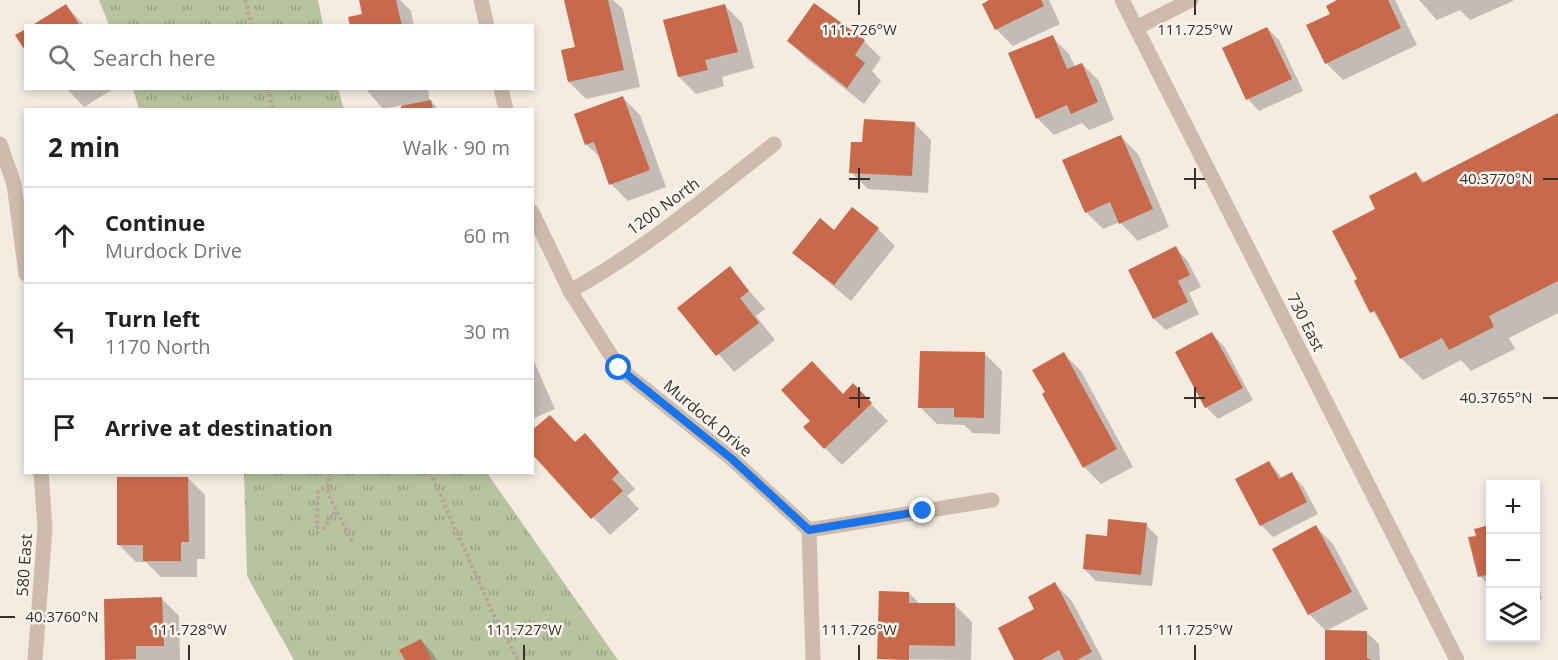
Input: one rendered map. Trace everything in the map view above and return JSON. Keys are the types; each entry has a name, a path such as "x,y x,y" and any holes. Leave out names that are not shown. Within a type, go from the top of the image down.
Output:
{"street":[{"path":"481,0 487,24"},
{"name":"730 East","path":"1122,0 1457,660"},
{"path":"1136,28 1191,0"},
{"path":"501,90 506,108"},
{"path":"0,144 14,184 24,259"},
{"name":"1200 North","path":"570,291 602,273 696,206 774,144"},
{"name":"Murdock Drive","path":"534,216 570,291 619,368 732,459 809,530"},
{"name":"580 East","path":"35,660 45,528 41,474"},
{"path":"813,660 809,530 992,500"}],"path":[{"path":"245,0 251,24"},
{"path":"268,90 273,108"},
{"path":"330,474 328,493 353,544"},
{"path":"431,474 491,609 518,660"},
{"path":"329,484 318,492 317,527 324,528 336,510"}],"green space":[{"path":"99,0 318,0 323,24 109,24"},
{"path":"133,90 338,90 344,108 139,108"},
{"path":"244,474 488,474 618,660 294,660 247,576"}],"building":[{"path":"359,0 396,0 402,24 350,24 348,17 362,14"},
{"path":"564,0 608,0 624,70 568,82 561,50 575,47"},
{"path":"989,0 1041,0 1044,6 995,30 982,4"},
{"path":"1337,0 1388,0 1401,28 1325,64 1306,25 1330,14 1326,6"},
{"path":"814,3 865,40 855,55 865,63 847,88 787,41"},
{"path":"66,4 79,24 34,24"},
{"path":"725,4 738,52 705,60 708,70 678,77 663,20"},
{"path":"1267,27 1292,79 1246,100 1222,48"},
{"path":"24,30 24,49 15,35"},
{"path":"1053,35 1067,69 1082,63 1098,102 1071,114 1067,105 1036,119 1008,53"},
{"path":"623,96 650,170 609,185 594,142 585,145 574,114"},
{"path":"431,100 433,108 401,108 401,106"},
{"path":"1558,113 1558,281 1489,316 1494,327 1449,350 1442,338 1400,359 1375,311 1370,313 1354,281 1357,279 1332,231 1375,209 1369,196 1416,172 1422,183"},
{"path":"864,119 915,122 912,176 849,173 851,142 862,142"},
{"path":"1121,135 1153,209 1119,224 1110,202 1085,213 1062,160"},
{"path":"852,207 879,228 834,285 792,253 820,218 834,230"},
{"path":"1176,246 1190,275 1178,281 1188,302 1153,319 1128,270"},
{"path":"730,266 749,291 740,298 759,323 716,356 677,308"},
{"path":"1212,332 1243,388 1205,408 1175,352"},
{"path":"920,351 985,352 984,418 954,417 954,408 918,408"},
{"path":"1064,352 1117,449 1083,468 1042,394 1045,392 1032,370"},
{"path":"812,361 843,394 853,383 872,403 824,449 803,427 810,421 781,390"},
{"path":"550,415 575,442 585,433 619,472 612,479 623,491 591,519 534,456 534,428"},
{"path":"1269,461 1279,479 1292,472 1307,502 1260,526 1235,479"},
{"path":"117,477 188,477 189,542 181,542 181,561 143,561 143,545 117,545"},
{"path":"1108,519 1147,523 1141,575 1083,569 1086,534 1107,536"},
{"path":"1316,525 1352,592 1308,615 1272,549"},
{"path":"1486,526 1486,575 1478,577 1468,537 1476,536 1474,529"},
{"path":"1055,582 1092,652 1077,660 1064,660 1059,650 1041,660 1014,660 998,628 1034,609 1028,597"},
{"path":"879,591 909,592 909,603 955,603 955,646 909,645 909,660 877,659"},
{"path":"162,597 164,646 136,646 136,659 105,660 104,599"},
{"path":"1325,630 1367,631 1367,658 1372,660 1325,660"},
{"path":"421,639 432,660 405,660 399,650"}],"route":[{"path":"619,368 732,459 809,530 923,511"}]}
